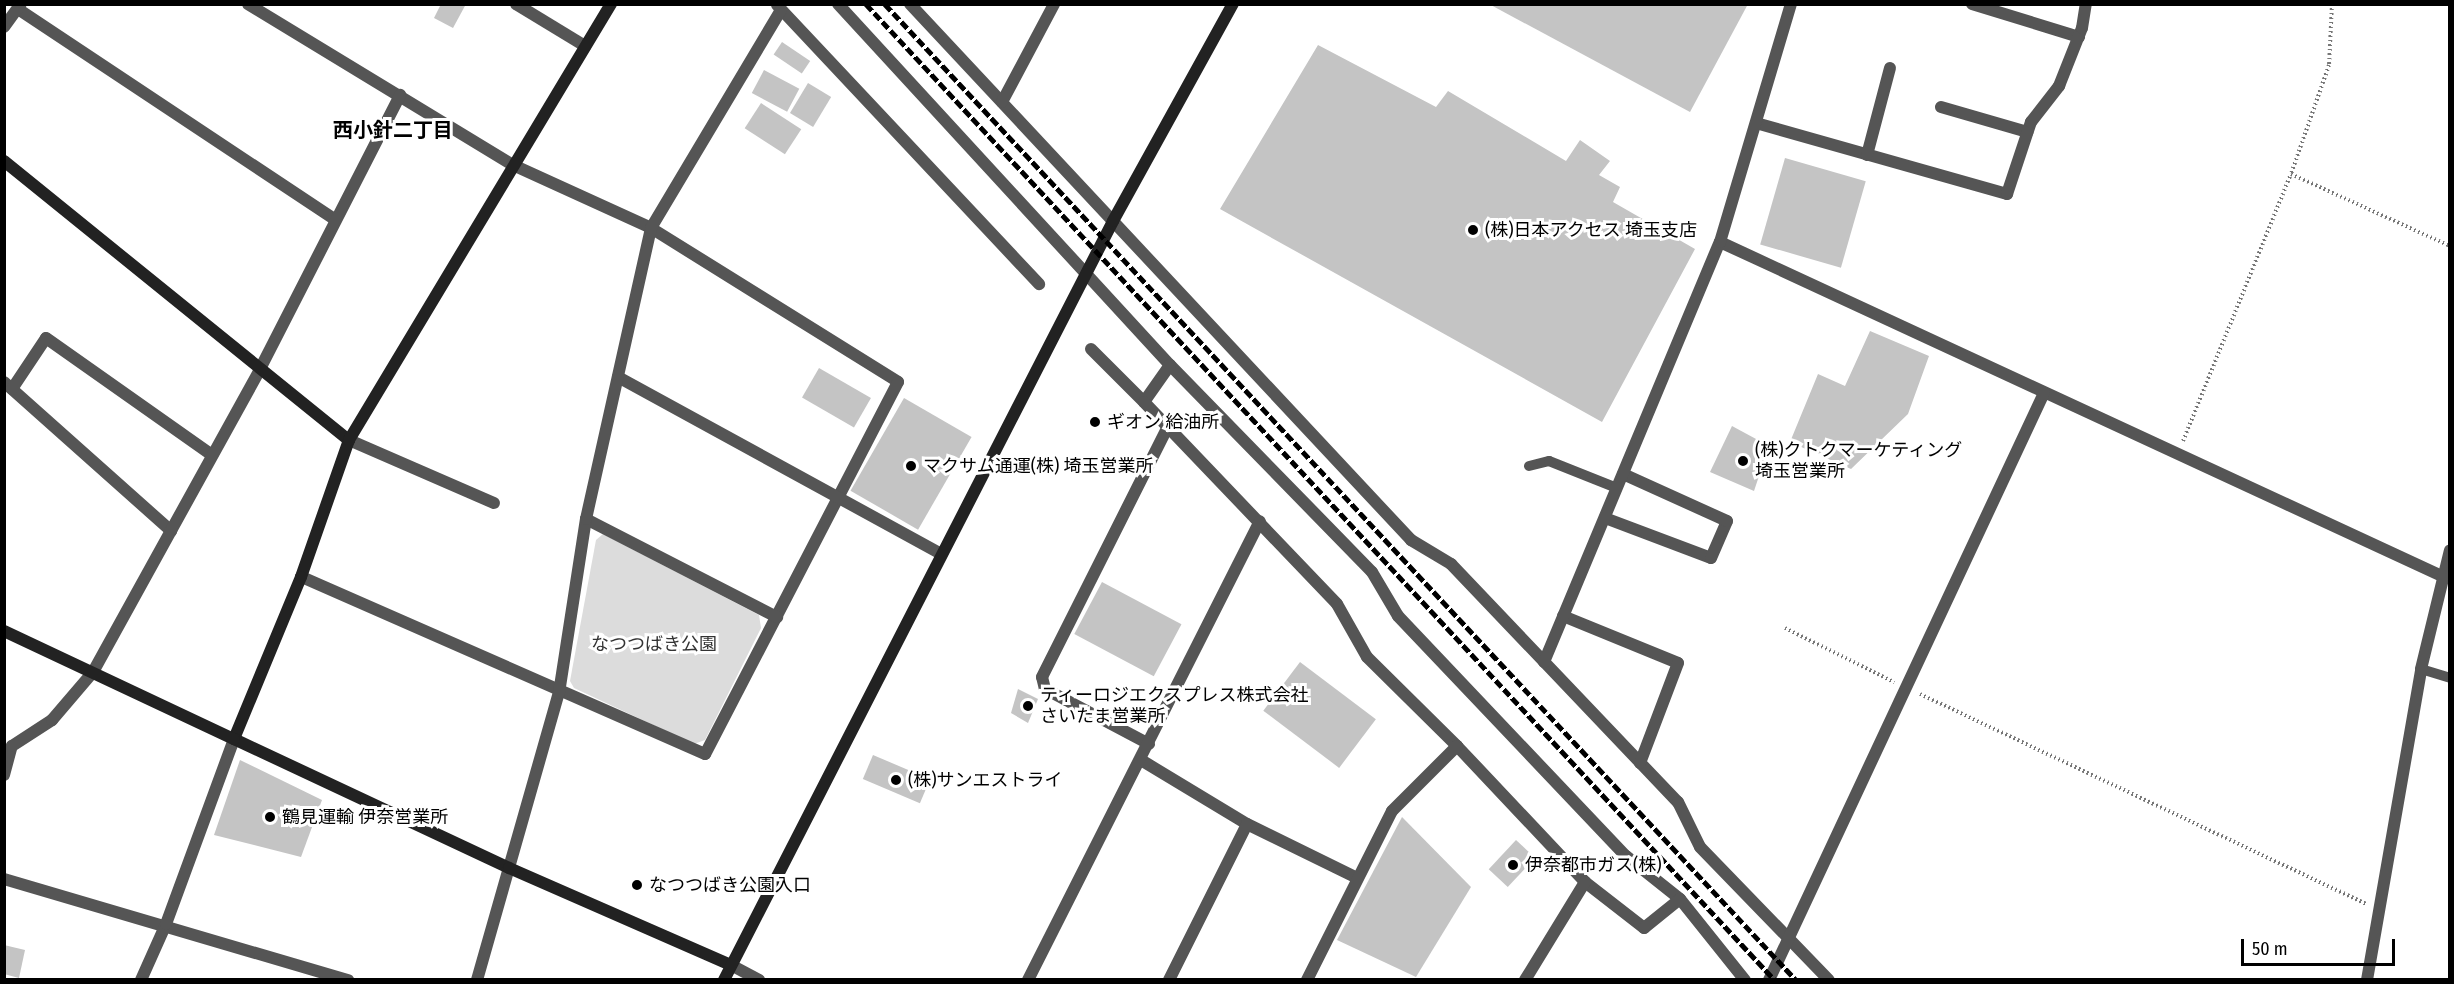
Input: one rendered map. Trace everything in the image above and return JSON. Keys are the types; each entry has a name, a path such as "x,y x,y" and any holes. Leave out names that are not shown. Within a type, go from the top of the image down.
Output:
{"street":[{"path":"248,4 513,165 651,228 898,382 705,754 559,693 301,577"},
{"path":"516,4 585,45"},
{"path":"141,980 166,924 234,739 301,577 349,440 611,4"},
{"path":"838,4 1086,276 1372,573 1398,616 1618,848 1680,899 1745,980"},
{"path":"1002,102 1054,4"},
{"path":"724,980 1113,221 1233,4"},
{"path":"1544,663 1720,242 1791,4"},
{"path":"1972,4 2079,37"},
{"path":"1756,123 2007,194 2027,132 2059,86 2079,37 2086,4"},
{"path":"910,5 1410,540 1451,564 1678,802 1700,848 1790,936 1828,980"},
{"path":"4,27 19,7 335,220"},
{"path":"477,980 559,693 586,519 651,228 779,7 1040,284"},
{"path":"1867,155 1890,68"},
{"path":"4,774 8,743 52,720 93,672 260,369 400,95"},
{"path":"1941,107 2027,132"},
{"path":"4,161 349,440 494,503"},
{"path":"1720,242 2444,577"},
{"path":"171,531 8,385 46,338 212,455"},
{"path":"1091,349 1260,521 1337,604 1367,657 1457,746 1585,882 1644,928 1680,899"},
{"path":"1144,402 1170,365"},
{"path":"618,377 941,554"},
{"path":"1769,980 2044,393"},
{"path":"1149,744 1044,689 1042,677 1167,428"},
{"path":"1605,518 1712,558 1726,521 1623,474"},
{"path":"586,519 777,617"},
{"path":"1028,980 1260,521"},
{"path":"2367,980 2421,669 2450,550"},
{"path":"1563,616 1678,663 1640,763"},
{"path":"4,631 509,868 731,965 759,980"},
{"path":"1307,980 1392,811 1457,746"},
{"path":"1141,760 1248,824 1357,879"},
{"path":"1169,980 1248,824"},
{"path":"4,879 166,924 348,980"},
{"path":"1525,980 1585,882"}],"lane":[{"path":"1529,466 1549,461 1617,488"},
{"path":"2421,669 2450,678"}],"path":[{"path":"2178,454 2291,174 2328,65 2332,4"},
{"path":"2291,174 2450,246"},
{"path":"1785,628 2380,911"}],"green space":[{"name":"なつつばき公園","path":"603,534 759,615 761,628 705,740 694,744 574,688 570,681 596,540"}],"building":[{"path":"441,4 466,4 453,28 434,18"},
{"path":"1489,4 1748,4 1690,112"},
{"path":"782,42 810,61 802,73 774,54"},
{"path":"1318,45 1436,107 1448,91 1566,161 1580,140 1610,161 1599,175 1620,187 1613,202 1695,249 1602,422 1220,209"},
{"path":"764,70 799,89 787,112 752,93"},
{"path":"808,83 831,97 813,127 790,113"},
{"path":"761,103 801,129 785,154 745,128"},
{"path":"1785,158 1866,181 1841,268 1760,245"},
{"path":"1870,331 1929,356 1908,414 1851,469 1790,442 1818,374 1845,386"},
{"path":"819,368 871,398 854,427 802,397"},
{"path":"904,398 972,437 918,530 850,491"},
{"path":"1732,426 1769,446 1754,491 1710,472"},
{"path":"1102,582 1181,624 1154,676 1074,634"},
{"path":"1300,662 1376,719 1339,768 1263,711"},
{"path":"1018,689 1038,699 1028,723 1011,713"},
{"path":"873,755 930,779 920,803 863,779"},
{"path":"240,760 322,800 301,857 214,835"},
{"path":"1402,817 1471,887 1416,977 1337,940"},
{"path":"1516,840 1535,858 1508,887 1489,869"},
{"path":"4,945 25,950 19,978 4,974"}],"railway":[{"path":"866,4 1775,980"},
{"path":"885,4 1796,980"}],"place":[{"name":"(株)日本アクセス 埼玉支店","path":"1473,230"},
{"name":"ギオン 給油所","path":"1095,422"},
{"name":"(株)クトクマーケティング 埼玉営業所","path":"1743,461"},
{"name":"マクサム通運(株) 埼玉営業所","path":"911,466"},
{"name":"ティーロジエクスプレス株式会社 さいたま営業所","path":"1028,706"},
{"name":"(株)サンエストライ","path":"896,780"},
{"name":"鶴見運輸 伊奈営業所","path":"270,817"},
{"name":"伊奈都市ガス(株)","path":"1513,865"},
{"name":"なつつばき公園入口","path":"637,885"}],"district":[{"name":"西小針二丁目","path":"393,130"}]}
